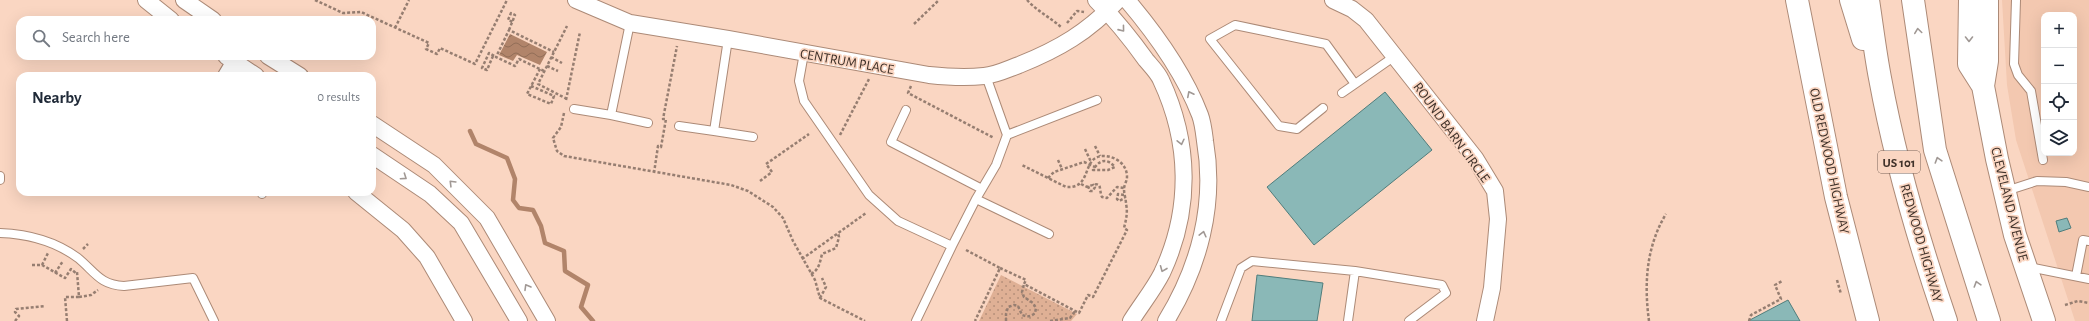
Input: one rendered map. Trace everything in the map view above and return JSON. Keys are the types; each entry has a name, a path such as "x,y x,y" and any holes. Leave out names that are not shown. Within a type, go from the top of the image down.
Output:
{"main road":[{"name":"OLD REDWOOD HIGHWAY","path":"1797,0 1836,197 1868,321"},
{"path":"1851,0 1896,151"},
{"name":"REDWOOD HIGHWAY","path":"1868,0 1880,78 1896,151 1917,230 1946,321"},
{"name":"US 101","path":"1913,0 1935,150 1988,316"},
{"name":"CLEVELAND AVENUE","path":"1970,0 1969,64 1983,86 2015,235 2044,321"},
{"name":"CLEVELAND AVENUE","path":"1983,86 1987,61 1987,0"}],"street":[{"path":"146,0 166,16"},
{"path":"184,0 206,16"},
{"name":"CENTRUM PLACE","path":"576,0 630,24 728,39 929,75 957,78 986,76 1060,47 1076,38 1112,6"},
{"path":"1127,0 1145,22 1180,75 1200,116 1207,154 1208,187 1206,220 1198,254 1182,294 1166,321"},
{"name":"ROUND BARN CIRCLE","path":"1333,0 1352,8 1366,20 1475,158 1494,191 1498,219 1492,288 1485,321"},
{"path":"1091,5 1112,6 1160,78 1176,120 1184,154 1184,185 1179,227 1162,273 1131,321"},
{"path":"228,72 232,60"},
{"path":"236,60 251,72"},
{"path":"274,60 294,72"},
{"path":"376,127 434,165 487,218 547,321"},
{"path":"376,157 430,194 461,223 519,321"},
{"path":"361,196 403,230 427,257 464,321"}],"lane":[{"path":"2016,0 2014,64 2018,75 2030,91 2043,160"},
{"path":"610,115 630,24"},
{"path":"1323,108 1297,129 1279,126 1210,40 1235,25 1326,44 1355,84"},
{"path":"714,131 728,39"},
{"path":"804,53 799,81 804,101 869,195 898,222 952,246"},
{"path":"1342,93 1395,56"},
{"path":"916,321 976,199 996,165 1007,135 986,76"},
{"path":"1007,135 1097,100"},
{"path":"574,109 648,123"},
{"path":"906,110 891,142 982,190"},
{"path":"678,126 753,138"},
{"path":"2005,192 2037,181 2066,182 2089,187"},
{"path":"976,199 1049,234"},
{"path":"0,233 37,237 78,258 106,283 124,286 193,278 214,321"},
{"path":"2076,276 2083,240 2089,240"},
{"path":"1221,321 1241,268 1252,261 1354,271 1442,285 1446,293 1409,321"},
{"path":"2026,267 2089,279"},
{"path":"1348,321 1354,271"}],"path":[{"path":"315,0 343,13 361,12 370,16"},
{"path":"395,28 409,0"},
{"path":"376,19 429,43 426,49 437,54 440,48 474,64 507,0"},
{"path":"914,24 939,0"},
{"path":"1027,0 1034,8 1057,22 1061,28 1077,11 1084,12 1091,5"},
{"path":"513,22 494,56 487,70 482,68 489,53 494,56 515,66 519,59 544,71"},
{"path":"567,26 538,84 567,99"},
{"path":"509,30 554,52"},
{"path":"580,32 561,126 553,138 557,151 564,156 573,159 731,185 748,190 773,207 783,218 802,259 811,274 820,298 865,321"},
{"path":"654,172 658,146 661,147 666,119 663,119 677,46"},
{"path":"551,57 562,62"},
{"path":"547,66 558,71"},
{"path":"531,86 554,96 551,104 527,94 531,86 540,69"},
{"path":"839,137 869,78"},
{"path":"912,86 908,93 996,138"},
{"path":"760,181 772,172 766,164 809,134"},
{"path":"1095,146 1100,156"},
{"path":"1085,149 1090,163"},
{"path":"1024,284 1079,313 1088,294 1093,297 1127,230 1124,228 1127,218 1124,188 1128,178 1126,169 1121,162 1114,158 1100,156 1090,163 1081,184"},
{"path":"1058,160 1062,169"},
{"path":"1048,178 1054,172 1084,162 1090,163 1095,167 1093,170 1101,171 1115,167 1111,162 1104,161 1098,162 1095,167"},
{"path":"1022,165 1066,187 1072,188 1081,184 1088,186 1093,184 1100,187 1102,197 1110,197 1117,187 1124,188"},
{"path":"1088,186 1090,191 1093,191 1095,187 1093,184"},
{"path":"802,259 866,213"},
{"path":"1649,321 1645,288 1649,257 1660,224 1666,214"},
{"path":"811,274 816,272 822,254 836,248 839,237 838,233"},
{"path":"966,250 1026,280 1022,292 1024,297 1033,303 1036,308 1035,313 1031,316 1022,315 1018,306 1014,305 1008,307 1006,321"},
{"path":"56,273 68,252"},
{"path":"32,265 42,265 64,278 71,269 77,275 79,297"},
{"path":"975,321 1000,268"},
{"path":"820,298 826,287 822,278"},
{"path":"1749,321 1751,315 1781,299 1775,285 1782,281"},
{"path":"67,321 65,297 91,295 106,283"},
{"path":"2064,305 2078,301 2089,302"},
{"path":"15,321 19,316 15,312 16,309 45,306"},
{"path":"1050,321 1070,318 1075,311"}],"shaded area":[{"path":"2002,0 2089,0 2089,321 2075,321 2016,140 2007,85"},
{"path":"1001,275 1077,314 1071,321 979,321"}],"water":[{"path":"510,34 547,52 540,65 517,55 513,61 499,55"}],"building":[{"path":"1385,92 1432,150 1314,245 1267,187"},
{"path":"2067,218 2071,228 2059,232 2056,221"},
{"path":"1257,275 1323,283 1317,321 1252,321"},
{"path":"1788,300 1800,321 1748,321"}],"waterway":[{"path":"470,131 476,144 507,158 515,179 513,200 519,208 533,210 541,226 545,243 564,251 565,271 588,285 581,307 593,321"}]}
